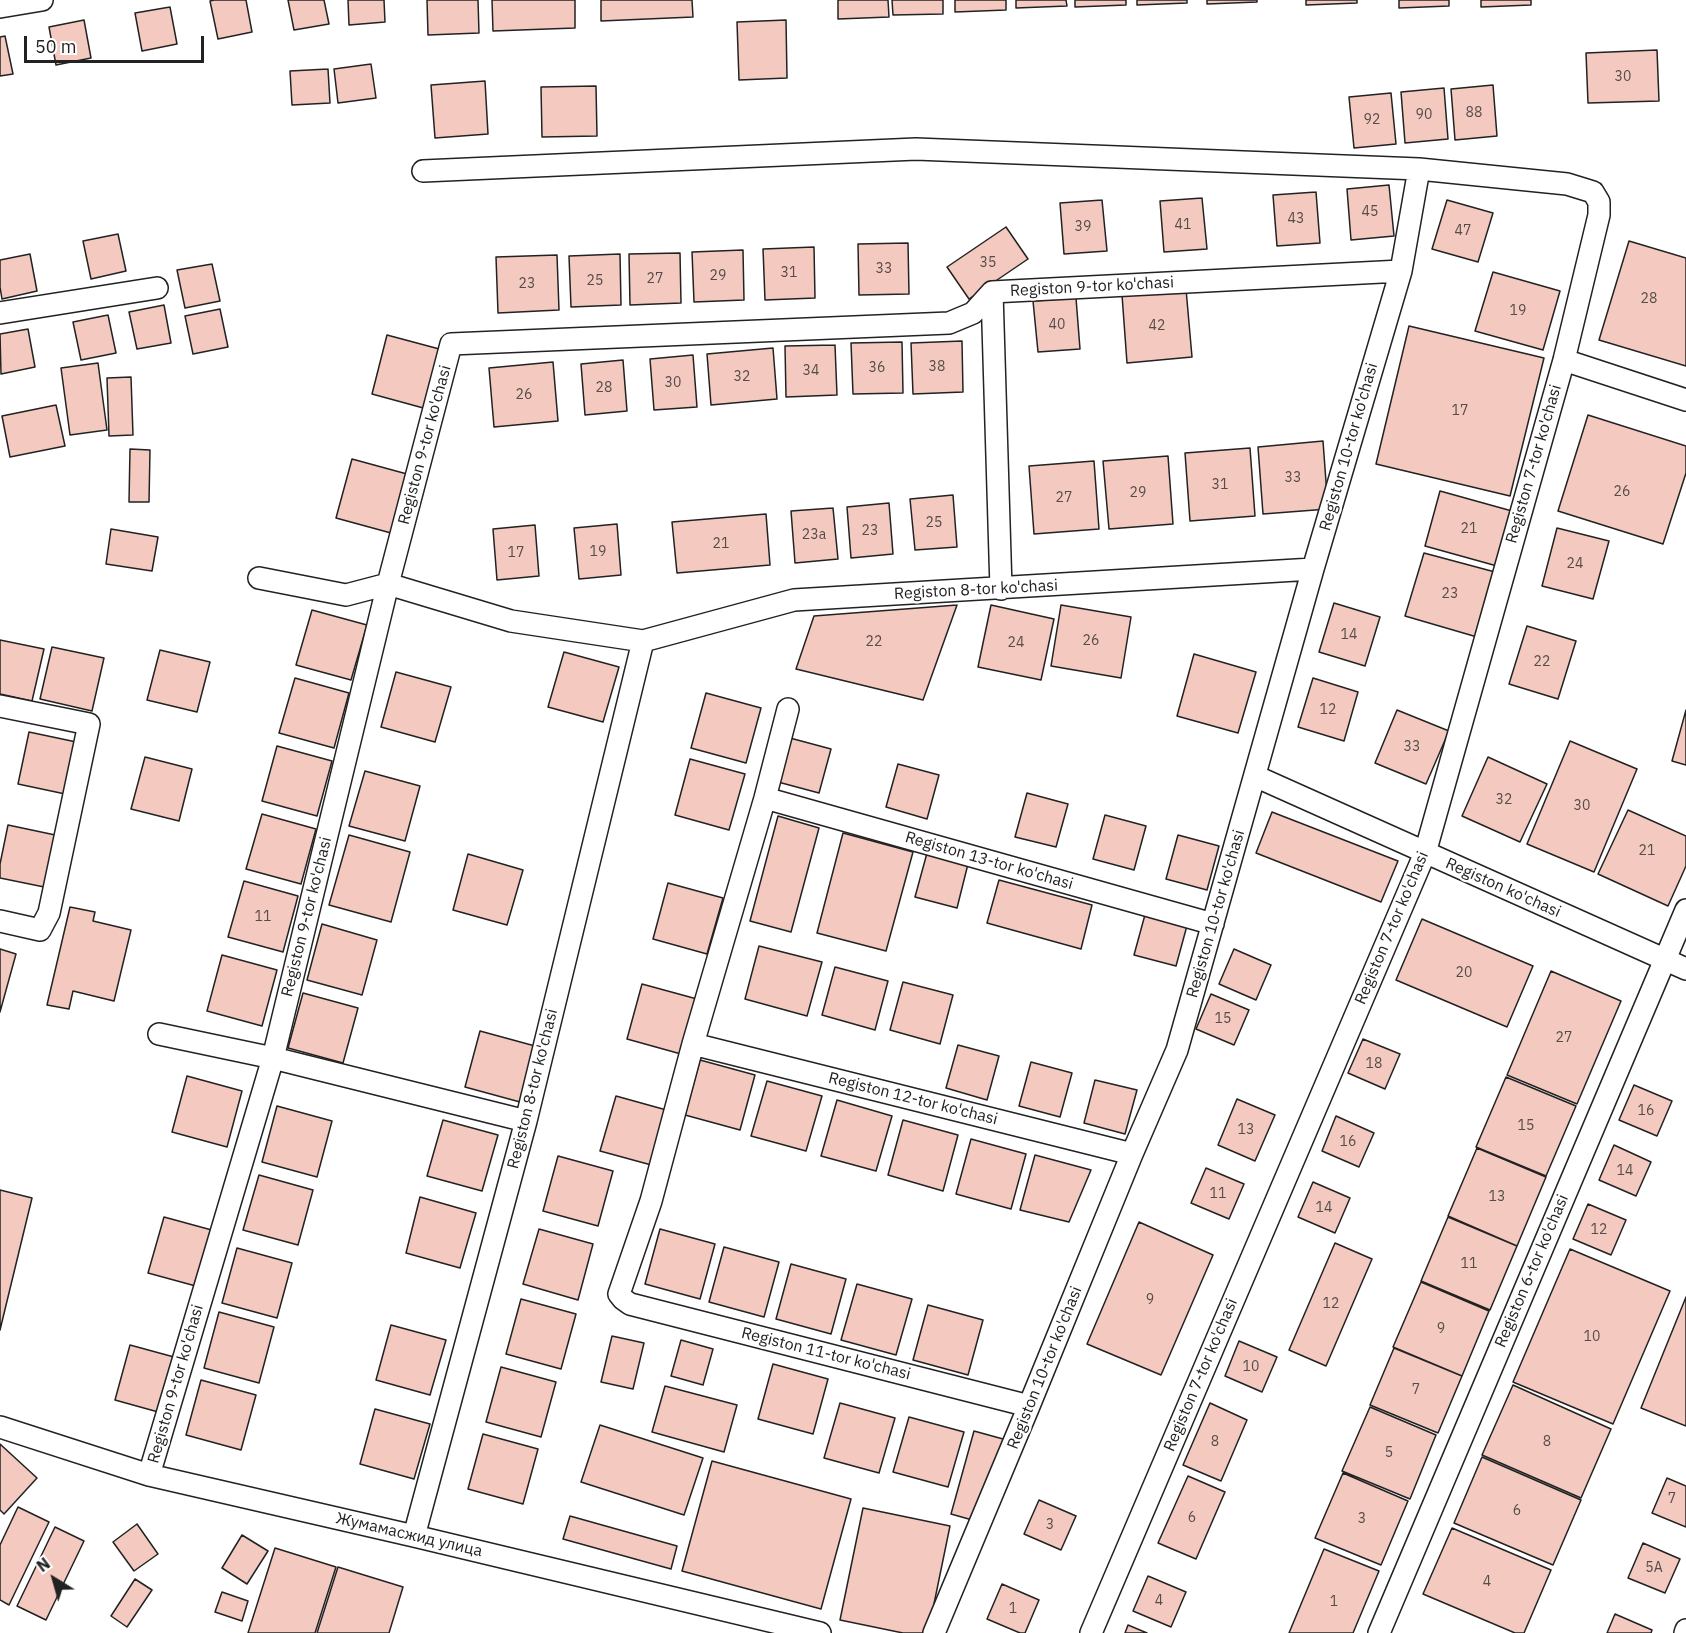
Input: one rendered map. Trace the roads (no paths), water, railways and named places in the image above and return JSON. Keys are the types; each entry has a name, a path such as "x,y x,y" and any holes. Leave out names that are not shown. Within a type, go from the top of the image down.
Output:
{"street":[{"path":"0,7 42,0"},
{"path":"423,171 916,149 1419,169"},
{"name":"Registon 7-tor ko'chasi","path":"1091,1633 1425,853 1564,360 1599,215 1599,202 1593,192 1567,184 1419,169"},
{"name":"Registon 10-tor ko'chasi","path":"934,1633 1177,1050 1401,271 1419,169"},
{"name":"Registon 9-tor ko'chasi","path":"149,1475 273,1058 388,584 451,345 949,322 973,313 992,292 1401,271"},
{"path":"0,313 157,288"},
{"path":"992,292 1001,589"},
{"path":"1564,360 1686,400"},
{"name":"Registon 8-tor ko'chasi","path":"388,584 511,621 644,641 794,600 1314,569"},
{"path":"259,578 346,595 388,584"},
{"name":"Registon 8-tor ko'chasi","path":"414,1536 526,1121 644,641"},
{"path":"0,706 89,724 49,913 40,930 0,921"},
{"path":"693,1044 765,798 788,708"},
{"name":"Registon ko'chasi","path":"1255,776 1686,969"},
{"name":"Registon 13-tor ko'chasi","path":"765,798 1213,924"},
{"name":"Registon 6-tor ko'chasi","path":"1379,1633 1686,910"},
{"path":"159,1034 273,1058 526,1121"},
{"name":"Registon 12-tor ko'chasi","path":"693,1044 1132,1154"},
{"name":"Registon 11-tor ko'chasi","path":"693,1044 651,1201 619,1294 622,1299 630,1304 1029,1406"},
{"name":"Жумамасжид улица","path":"0,1427 149,1475 820,1633"}]}
